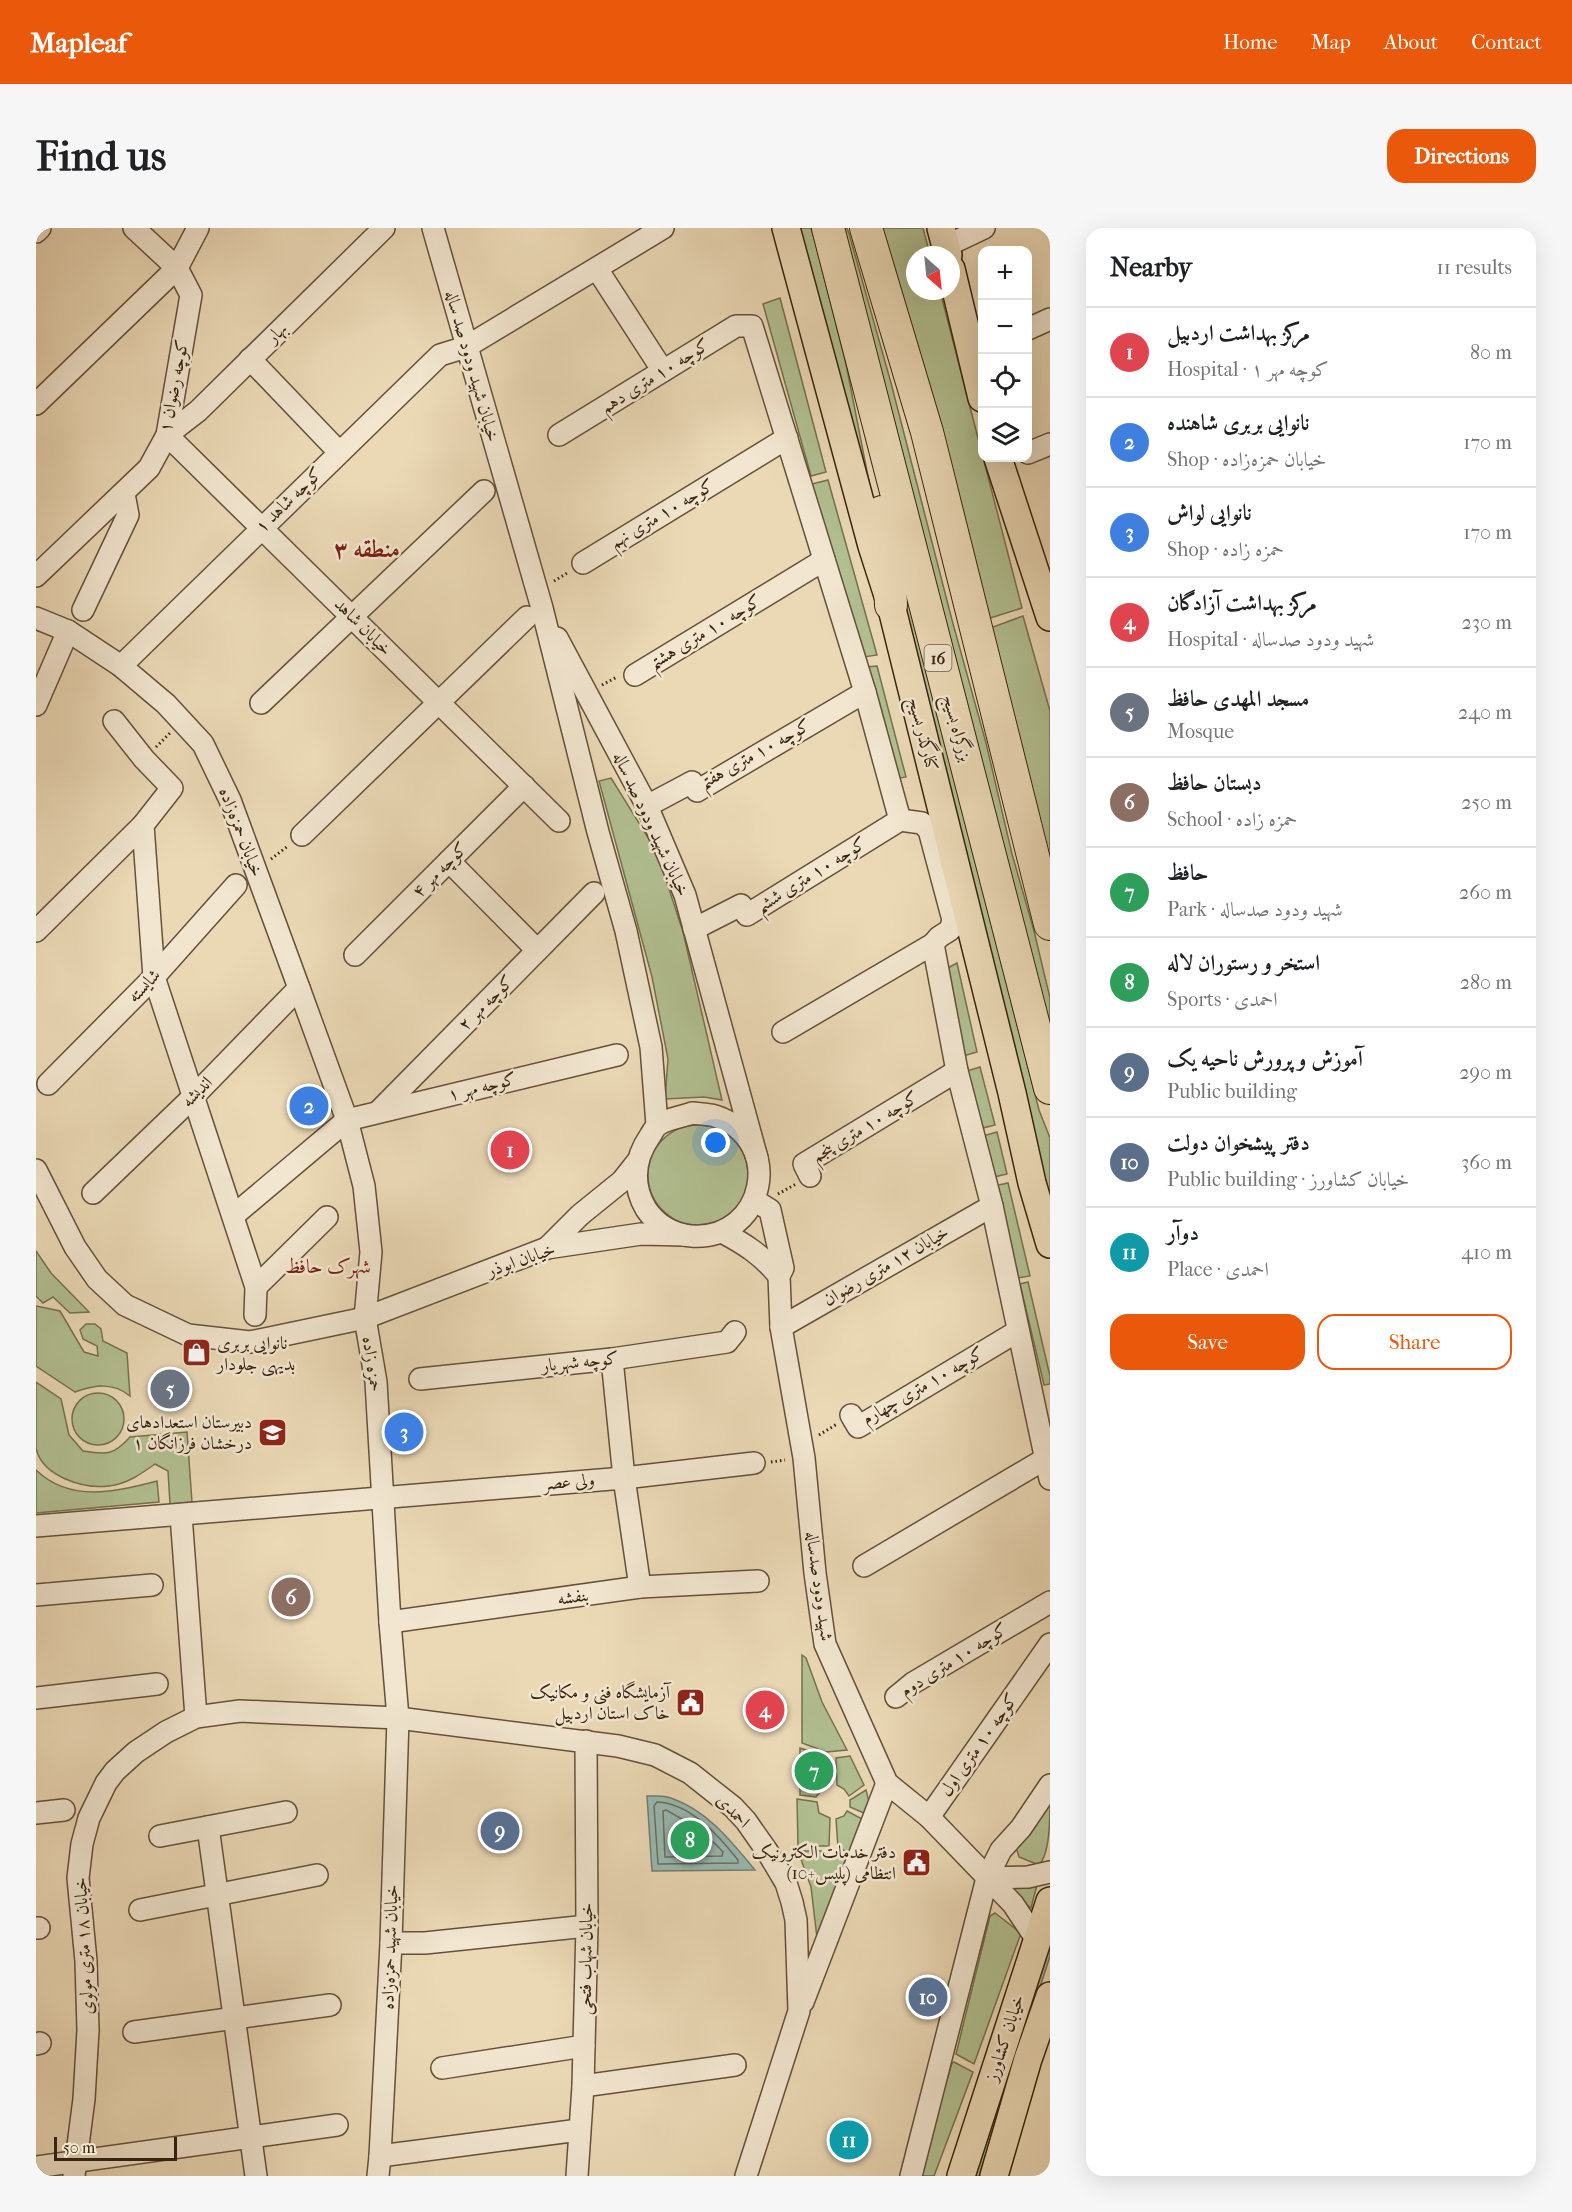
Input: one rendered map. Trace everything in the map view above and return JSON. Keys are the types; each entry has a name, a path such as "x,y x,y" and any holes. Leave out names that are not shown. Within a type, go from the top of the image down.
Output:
{"highway":[{"path":"828,228 888,542 891,605"},
{"name":"بزرگراه بسیج","path":"828,228 1050,1088"},
{"path":"866,228 927,432 1050,924"}],"main road":[{"name":"کنارگذر بسیج","path":"786,228 872,546 891,605 1010,1082 1032,1183 1050,1244"},
{"path":"960,295 977,350"},
{"path":"1007,462 1045,581 1050,617"},
{"name":"خیابان کشاورز","path":"961,2176 1050,1901"},
{"name":"خیابان کشاورز","path":"994,2176 1050,1996"}],"street":[{"path":"36,232 40,228"},
{"name":"کوچه رضوان ۱","path":"36,576 124,494 148,468 167,435 191,295 177,268 134,228"},
{"path":"36,404 177,268 198,228"},
{"name":"بهار","path":"167,435 198,411 384,228"},
{"name":"خیابان شهید ودود صد ساله","path":"433,228 626,931 651,1047 657,1125"},
{"name":"کوچه شاهد ۱","path":"121,666 440,355 466,346 663,228"},
{"path":"951,246 984,228"},
{"path":"597,269 663,371"},
{"path":"1032,326 1050,319"},
{"name":"کوچه ۱۰ متری دهم","path":"560,435 736,326 752,326 787,438"},
{"path":"250,359 339,452"},
{"name":"خیابان شاهد","path":"167,435 559,821"},
{"path":"783,1032 933,944 950,930 953,920 929,830 922,823 900,820 865,692 787,438"},
{"name":"کوچه ۱۰ متری نهم","path":"583,563 787,438"},
{"path":"1032,451 1050,444"},
{"path":"261,703 484,491"},
{"path":"83,610 128,515 124,494"},
{"name":"کوچه ۱۰ متری هشتم","path":"635,675 824,560"},
{"path":"302,835 535,605"},
{"name":"خیابان شهید ودود صد ساله","path":"535,605 587,693 647,806 685,895 757,1158"},
{"name":"خیابان حمزه‌زاده","path":"36,618 68,631 121,666 166,704 203,744 218,772 347,1120"},
{"path":"36,705 68,631"},
{"name":"کوچه ۱۰ متری هفتم","path":"647,806 692,782 697,791 865,692"},
{"path":"36,931 143,825 172,788 144,759 114,721"},
{"name":"کوچه مهر ۴","path":"356,955 524,786"},
{"name":"کوچه ۱۰ متری ششم","path":"694,929 741,905 747,915 900,820"},
{"path":"143,825 154,977 256,1287 255,1315"},
{"path":"449,861 537,950"},
{"name":"شایسته","path":"48,1084 154,977 236,885"},
{"name":"کوچه مهر ۲","path":"377,1113 594,893"},
{"path":"864,1566 1048,1469 992,1206 957,1071 933,944"},
{"name":"اندیشه","path":"93,1192 194,1096 299,988"},
{"name":"کوچه مهر ۱","path":"347,1120 617,1055"},
{"name":"کوچه ۱۰ متری پنجم","path":"810,1176 804,1164 957,1071"},
{"path":"546,1248 580,1215 622,1181 637,1162 644,1144 657,1125 692,1113 713,1115 733,1124 748,1139 757,1158 759,1177 755,1198 749,1210 739,1221 722,1232 703,1237 684,1235 665,1228 650,1215 640,1199 636,1181 637,1162"},
{"path":"233,1216 347,1120"},
{"name":"حمزه زاده","path":"347,1120 364,1186 371,1252 365,1318 376,1382 398,1718"},
{"name":"خیابان ابوذر","path":"36,1170 75,1247 97,1279 125,1305 188,1335 250,1342 365,1318 546,1248 641,1234 684,1235"},
{"name":"شهید ودود صدساله","path":"755,1198 770,1209 783,1268 779,1276 781,1327 803,1452 815,1573 825,1644 887,1782 929,1817 1013,1904 1037,1940"},
{"name":"خیابان ۱۲ متری رضوان","path":"781,1327 992,1206"},
{"path":"256,1287 327,1217"},
{"path":"722,1232 753,1250 779,1276"},
{"name":"کوچه ۱۰ متری چهارم","path":"851,1415 858,1426 1018,1331"},
{"name":"کوچه شهریار","path":"420,1379 612,1359 727,1342 735,1332"},
{"path":"612,1359 624,1478 640,1587"},
{"name":"ولی عصر","path":"36,1526 624,1478 754,1463"},
{"path":"181,1515 196,1717"},
{"name":"بنفشه","path":"390,1622 640,1587 758,1581"},
{"path":"36,1595 153,1585"},
{"name":"کوچه ۱۰ متری دوم","path":"896,1697 913,1683 1050,1602"},
{"name":"کوچه ۱۰ متری اول","path":"929,1817 1050,1644"},
{"path":"36,1698 157,1684"},
{"name":"خیابان ۱۸ متری مولوی","path":"76,2169 84,2099 88,2030 86,1961 78,1878 82,1844 89,1818 99,1794 115,1771 136,1752 166,1732 196,1717 240,1711 398,1718"},
{"name":"احمدی","path":"398,1718 586,1741 655,1755 690,1773 719,1794 746,1821 786,1883 792,1902 796,1920 799,2011 749,2175"},
{"name":"خیابان شهید حمزه‌زاده","path":"379,2166 398,1718"},
{"name":"خیابان شهاب فتحی","path":"577,2176 583,2086 587,1926 586,1741"},
{"path":"799,2011 887,1782"},
{"path":"911,2176 987,1878 1001,1850 1021,1828 1050,1785"},
{"path":"36,1813 64,1810"},
{"path":"160,1836 286,1812"},
{"path":"208,1827 255,2176"},
{"path":"987,1878 1028,1876 1050,1872"},
{"path":"140,1910 317,1875"},
{"path":"390,1943 424,1943 587,1926"},
{"path":"134,2032 330,2006"},
{"path":"442,2068 584,2046"},
{"path":"583,2086 735,2065"},
{"path":"36,2167 76,2169 337,2125"},
{"path":"379,2166 579,2130"}],"path":[{"path":"535,605 583,563"},
{"name":"کوچه ۱۰ متری هشتم","path":"587,693 631,669 635,675"},
{"path":"144,759 182,721"},
{"path":"255,871 302,835"},
{"name":"کوچه ۱۰ متری پنجم","path":"755,1198 775,1196 810,1176"},
{"name":"کوچه ۱۰ متری چهارم","path":"803,1452 851,1415"},
{"path":"754,1463 803,1452"}],"green space":[{"path":"796,228 811,228 816,245 846,364 884,558"},
{"path":"838,228 847,228 850,237 986,743 1012,854 1050,998 1050,1038"},
{"path":"880,228 923,228 928,246 906,246 906,300 942,300 978,438 978,462 984,462 1022,608 984,620"},
{"path":"780,298 826,472 811,476 763,304"},
{"path":"828,480 877,655 864,657 812,484"},
{"path":"894,543 1039,1110 1050,1138 1050,1200 920,690"},
{"path":"1023,616 1050,711 1050,884 985,630"},
{"path":"877,666 906,777 894,779 866,667"},
{"path":"611,778 657,852 683,932 722,1100 704,1097 665,1099 668,1059 652,977 599,781"},
{"path":"957,963 977,1052 963,1056 944,970"},
{"path":"980,1067 995,1125 983,1128 967,1071"},
{"path":"698,1125 717,1129 734,1139 744,1156 748,1175 744,1194 734,1211 717,1221 698,1225 679,1221 662,1211 652,1194 648,1175 652,1156 662,1139 679,1129"},
{"path":"997,1132 1007,1174 994,1177 983,1136"},
{"path":"1008,1183 1030,1276 1018,1278 994,1186"},
{"path":"36,1251 51,1273 89,1312 70,1313 53,1297 43,1303 36,1296"},
{"path":"1028,1282 1050,1384 1044,1385 1020,1284"},
{"path":"36,1306 60,1311 84,1352 98,1356 97,1346 83,1339 80,1330 86,1324 95,1324 101,1329 103,1341 127,1353 130,1396 117,1388 104,1386 75,1392 36,1366"},
{"path":"36,1382 61,1399 69,1435 83,1451 110,1452 130,1437 187,1432 192,1502 170,1504 168,1471 155,1464 128,1481 109,1486 76,1483 55,1474 46,1467 36,1448"},
{"path":"98,1393 112,1397 120,1405 124,1419 120,1433 112,1441 98,1445 84,1441 76,1433 72,1419 76,1405 84,1397"},
{"path":"36,1470 63,1487 78,1491 126,1489 157,1481 159,1502 36,1513"},
{"path":"802,1655 806,1658 822,1702 847,1750 826,1752 802,1743"},
{"path":"800,1748 826,1757 827,1784 816,1797 800,1795"},
{"path":"850,1756 864,1785 849,1796 837,1785 836,1758"},
{"path":"866,1790 869,1802 866,1814 850,1807 850,1800"},
{"path":"797,1799 817,1802 819,1813 830,1818 829,1846 798,1846"},
{"path":"1050,1800 1047,1844 1043,1860 1039,1865 1019,1857 1016,1847"},
{"path":"847,1811 864,1820 853,1854 838,1848 836,1819 844,1816"},
{"path":"798,1851 821,1851 851,1862 817,1938 811,1887"},
{"path":"1037,1885 1031,1908 1005,1887"},
{"path":"995,1913 1021,1933 974,2064 956,2054 990,1916"},
{"path":"1050,1937 1050,1956 979,2176 969,2176"},
{"path":"952,2063 973,2072 934,2176 918,2176"}],"water":[{"path":"647,1796 668,1797 708,1819 755,1870 652,1871"}],"place":[{"name":"نانوایی بربری شاهنده","path":"309,1106"},
{"name":"مرکز بهداشت اردبیل","path":"510,1150"},
{"name":"نانوایی بربری بدیهی جلودار","path":"196,1353"},
{"name":"مسجد المهدی حافظ","path":"170,1389"},
{"name":"دبیرستان استعدادهای درخشان فرزانگان ۱","path":"273,1432"},
{"name":"نانوایی لواش","path":"404,1432"},
{"name":"دبستان حافظ","path":"291,1597"},
{"name":"آزمایشگاه فنی و مکانیک خاک استان اردبیل","path":"691,1702"},
{"name":"مرکز بهداشت آزادگان","path":"765,1710"},
{"name":"حافظ","path":"814,1771"},
{"name":"آموزش و پرورش ناحیه یک","path":"500,1831"},
{"name":"استخر و رستوران لاله","path":"690,1840"},
{"name":"دفتر خدمات الکترونیک انتظامی (پلیس+10)","path":"917,1862"},
{"name":"دفتر پیشخوان دولت","path":"928,1997"},
{"name":"دوآر","path":"849,2140"}],"district":[{"name":"منطقه ۳","path":"367,549"},
{"name":"شهرک حافظ","path":"328,1266"}]}
